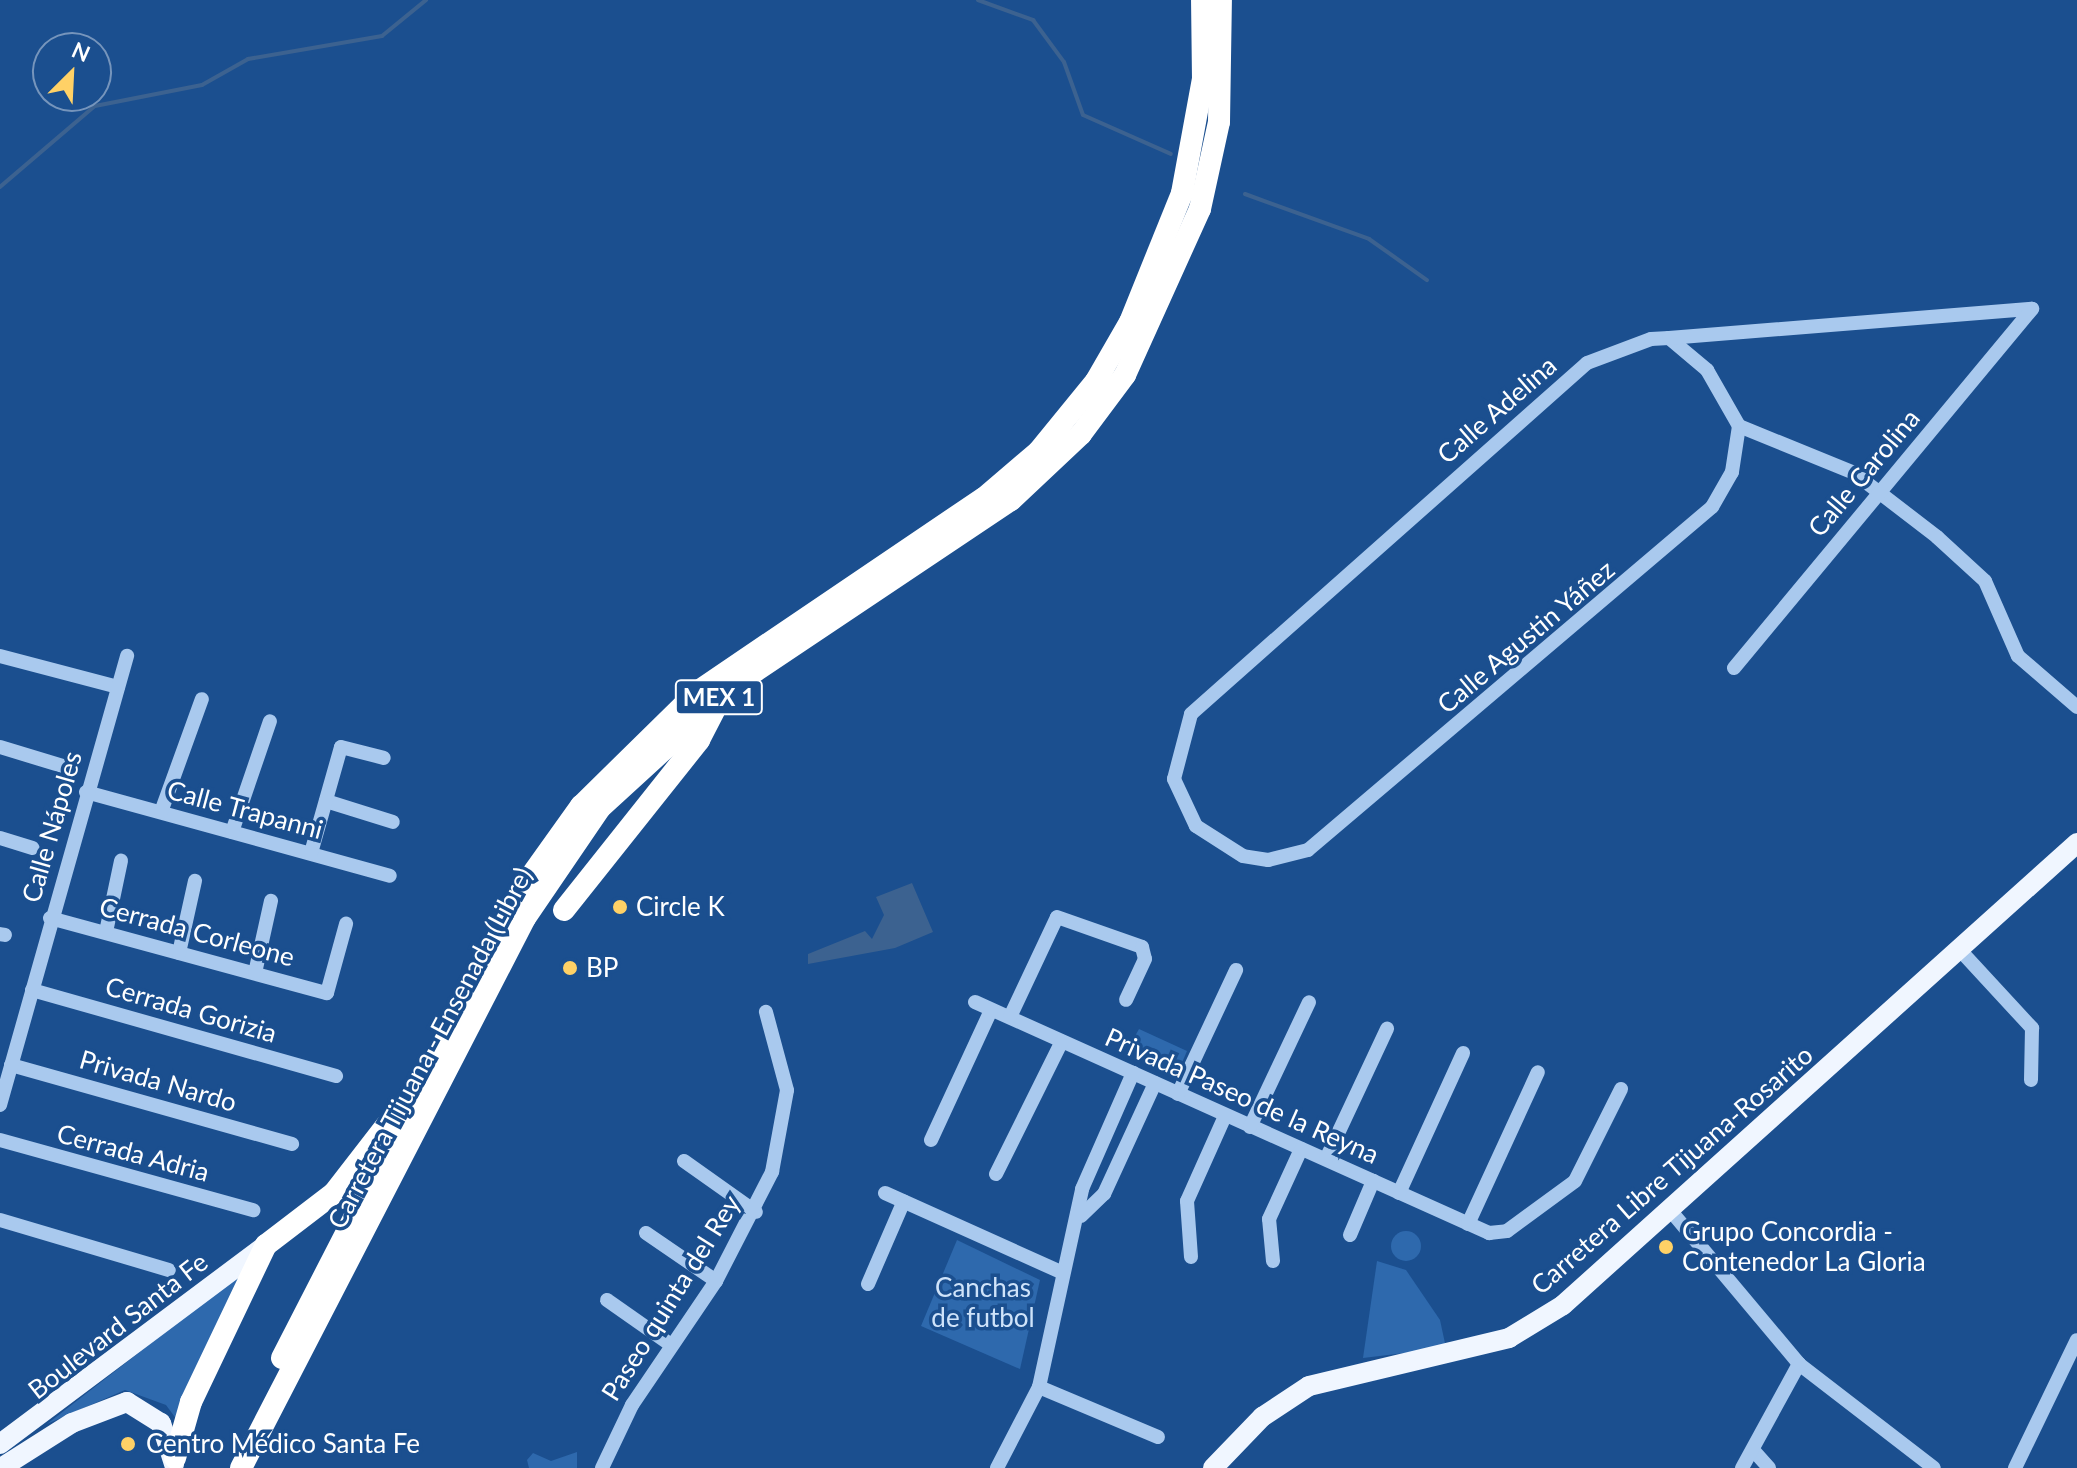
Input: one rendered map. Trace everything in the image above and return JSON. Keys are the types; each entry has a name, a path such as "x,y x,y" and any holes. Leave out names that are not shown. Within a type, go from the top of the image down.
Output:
{"highway":[{"name":"Carretera Tijuana - Ensenada (Libre)","path":"225,1468 426,1072 526,883 626,756 697,692 984,498 1039,451 1096,381 1135,311 1182,193 1203,79 1202,0"},
{"name":"Carretera Tijuana - Ensenada (Libre)","path":"241,1468 542,889 633,772 721,696 980,524 1051,466 1105,404 1152,325 1200,209 1219,122 1221,0"},
{"path":"564,910 699,740 721,696"},
{"path":"174,1463 191,1402 266,1245 334,1193 426,1072"}],"main road":[{"name":"Carretera Libre Tijuana-Rosarito","path":"1213,1468 1262,1417 1309,1386 1532,1327 1670,1210 2077,843"},
{"name":"Boulevard Santa Fe","path":"0,1444 31,1426 266,1245"},
{"name":"Boulevard Santa Fe","path":"1,1468 107,1405 127,1402 161,1423 174,1463"}],"street":[{"name":"Calle Adelina","path":"1196,826 1180,800 1175,758 1204,699 1587,363 1630,342 2032,309"},
{"name":"Calle Carolina","path":"1734,668 2032,309"},
{"path":"1669,338 1707,370 1739,426 1854,473 1974,569 2018,656 2077,707"},
{"name":"Calle Agustin Yáñez","path":"1196,826 1219,846 1268,860 1308,850 1339,828 1712,507 1732,472 1739,426"},
{"path":"0,656 118,687"},
{"name":"Calle Nápoles","path":"0,1105 50,918 127,656"},
{"path":"161,812 202,699"},
{"path":"232,832 270,721"},
{"path":"311,853 342,746 384,758"},
{"path":"0,747 66,767"},
{"name":"Calle Trapanni","path":"86,792 390,876"},
{"path":"326,801 393,822"},
{"path":"0,838 33,848"},
{"path":"106,932 121,861"},
{"path":"179,953 195,881"},
{"path":"255,973 271,901"},
{"path":"1010,1017 1057,917 1142,947 1145,959 1126,1000"},
{"name":"Cerrada Corleone","path":"50,918 331,992 346,924"},
{"path":"1959,949 2032,1028 2031,1080"},
{"path":"1178,1094 1236,970"},
{"name":"Cerrada Gorizia","path":"32,990 336,1076"},
{"name":"Privada Paseo de la Reyna","path":"975,1002 1489,1233 1507,1231 1575,1181 1621,1089"},
{"path":"1250,1127 1309,1002"},
{"path":"931,1140 991,1010"},
{"name":"Paseo quinta del Rey","path":"602,1468 671,1345 716,1281 756,1212 787,1112 784,1066 766,1012"},
{"path":"1326,1159 1387,1029"},
{"path":"996,1174 1062,1041"},
{"path":"1399,1193 1463,1053"},
{"name":"Privada Nardo","path":"11,1065 292,1144"},
{"path":"1468,1224 1538,1072"},
{"path":"1004,1466 1039,1387 1063,1273 1081,1216 1082,1189 1133,1073"},
{"path":"1081,1216 1104,1194 1155,1083"},
{"path":"1191,1257 1187,1201 1225,1116"},
{"name":"Cerrada Adria","path":"0,1140 253,1210"},
{"path":"1273,1261 1269,1219 1301,1149"},
{"path":"684,1161 756,1212"},
{"path":"1350,1235 1373,1181"},
{"path":"885,1193 1063,1273"},
{"path":"868,1284 904,1201"},
{"path":"1670,1210 1799,1364 1934,1468"},
{"path":"0,1220 169,1270"},
{"path":"646,1233 716,1281"},
{"path":"607,1300 671,1345"},
{"path":"2015,1468 2077,1340"},
{"path":"1742,1468 1799,1364"},
{"path":"1039,1387 1158,1437"},
{"path":"31,1426 39,1447"},
{"path":"1753,1450 1769,1468"}],"green space":[{"path":"1139,1029 1187,1051 1178,1072 1129,1047"},
{"path":"1406,1231 1417,1235 1421,1246 1417,1257 1406,1261 1395,1257 1391,1246 1395,1235"},
{"name":"Canchas de futbol","path":"957,1240 1040,1280 1020,1369 921,1326"},
{"path":"1377,1261 1406,1270 1440,1320 1446,1348 1363,1358"},
{"path":"248,1268 177,1420 166,1405 125,1390 47,1424"},
{"path":"577,1452 577,1468 529,1468 527,1460 533,1453 551,1461"}],"shaded area":[{"path":"912,883 933,932 895,948 808,964 808,954 865,931 872,939 884,915 876,897"}],"waterway":[{"path":"0,187 95,106 202,85 248,59 382,36 426,0"},
{"path":"978,0 1033,20 1064,62 1083,115 1171,154"},
{"path":"1245,194 1369,239 1427,280"}],"place":[{"name":"Circle K","path":"620,907"},
{"name":"BP","path":"570,968"},
{"name":"Grupo Concordia - Contenedor La Gloria","path":"1666,1247"},
{"name":"Centro Médico Santa Fe","path":"128,1444"}]}
